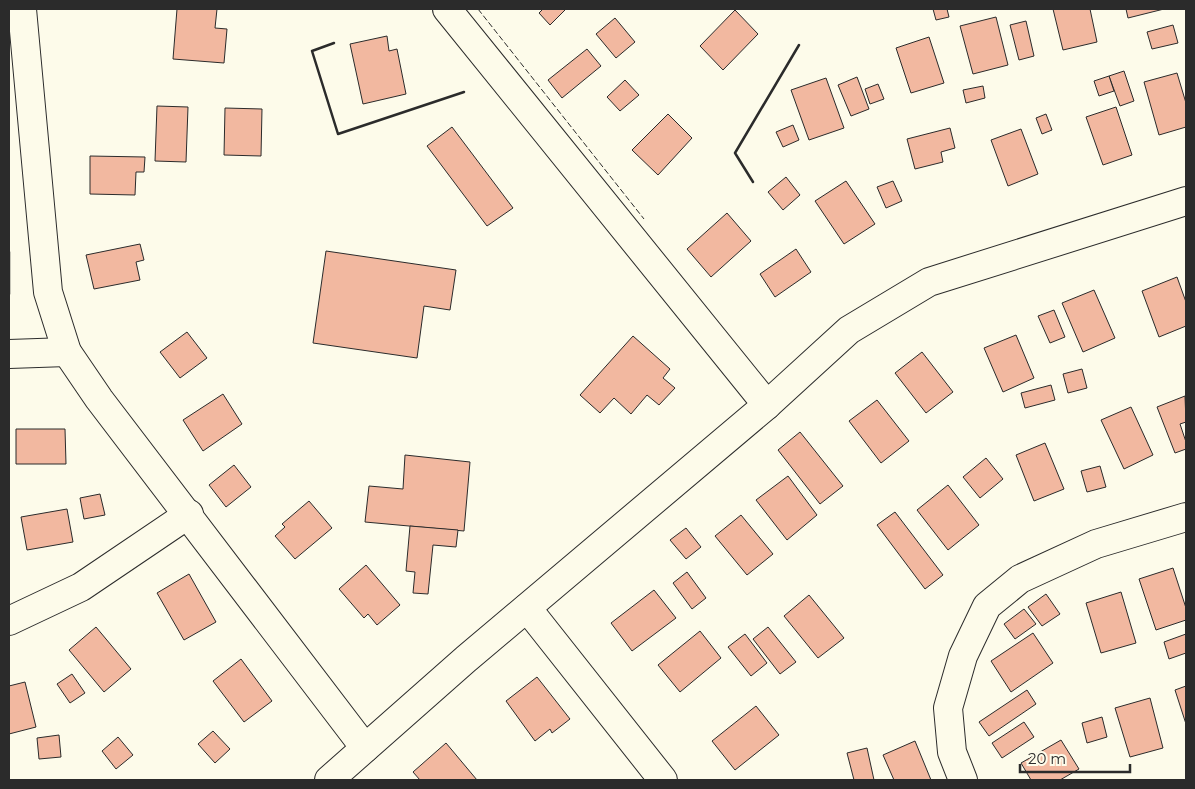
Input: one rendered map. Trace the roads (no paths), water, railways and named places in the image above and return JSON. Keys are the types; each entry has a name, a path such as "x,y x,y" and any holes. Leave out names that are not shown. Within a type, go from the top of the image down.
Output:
{"street":[{"path":"22,9 18,69 48,292 67,352 99,399 189,514 365,748"},
{"path":"447,9 767,405"},
{"path":"329,780 767,405 849,330 929,282 1186,201"},
{"path":"9,354 67,352"},
{"path":"9,621 81,587 189,514"},
{"path":"963,780 952,752 948,708 963,656 987,606 1020,579 1096,544 1186,517"},
{"path":"528,608 663,780"}]}
